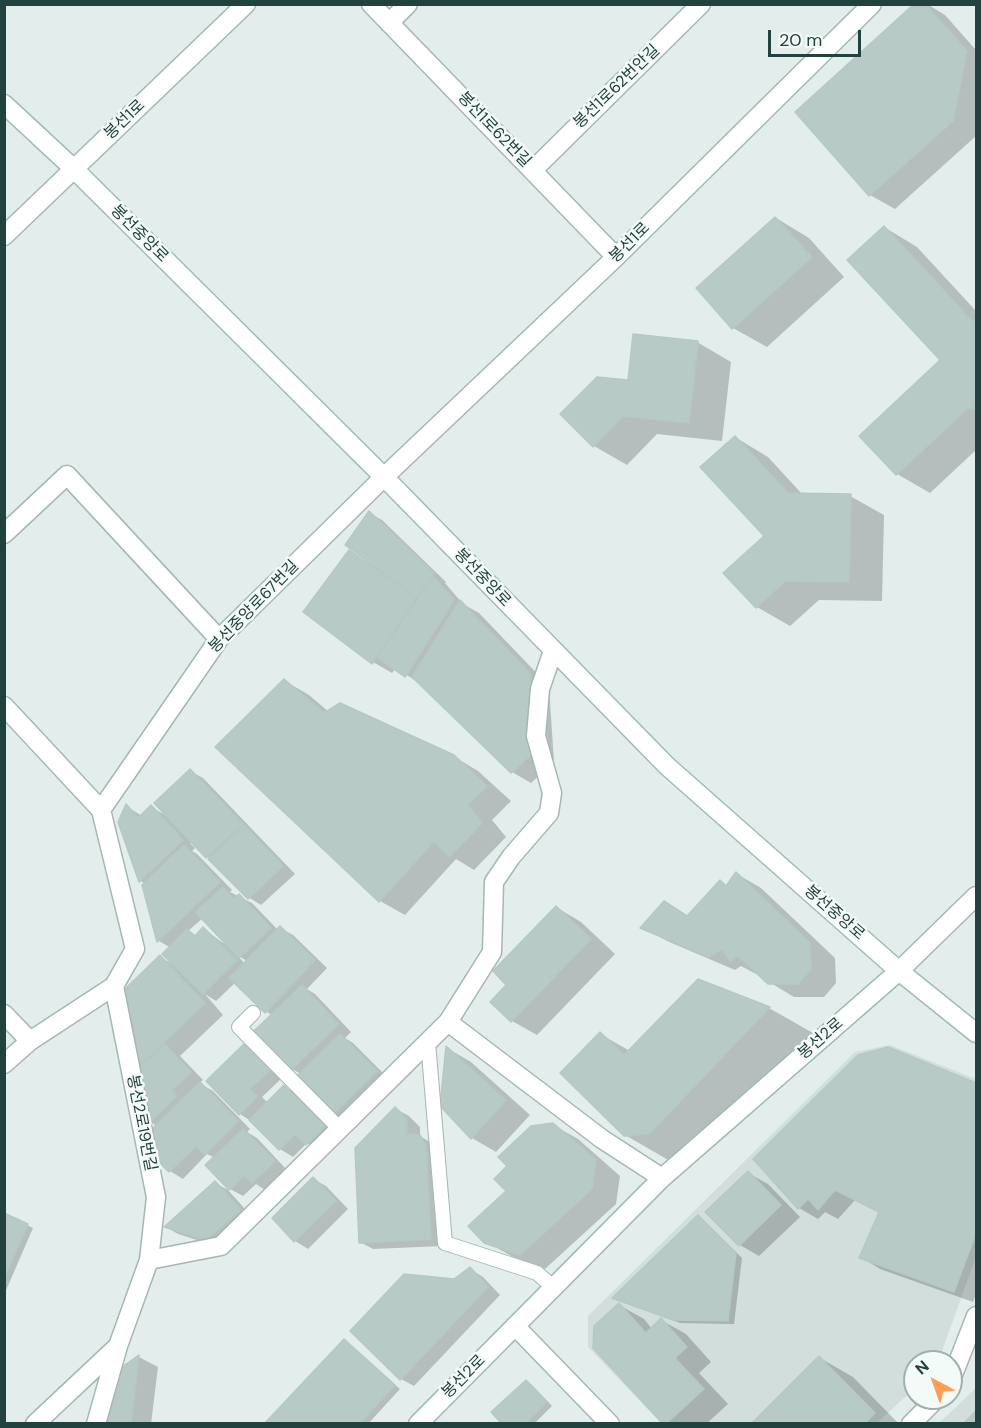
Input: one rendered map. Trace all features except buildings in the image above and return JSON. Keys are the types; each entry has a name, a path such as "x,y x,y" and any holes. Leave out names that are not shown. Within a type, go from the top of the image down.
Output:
{"street":[{"name":"봉선1로","path":"4,236 246,4"},
{"name":"봉선1로62번길","path":"370,4 616,257"},
{"path":"389,23 408,4"},
{"name":"봉선1로62번안길","path":"533,170 701,4"},
{"name":"봉선1로","path":"384,477 616,257 872,4"},
{"name":"봉선중앙로","path":"4,104 74,169 384,477 667,766 900,971 976,1033"},
{"path":"4,534 67,475 219,639"},
{"name":"봉선중앙로67번길","path":"101,810 219,639 384,477"},
{"path":"149,1260 220,1246 448,1022 492,952 494,882 511,857 549,813 552,792 536,736 540,689 553,651"},
{"path":"4,706 101,810 135,950 114,986 30,1041 4,1064"},
{"name":"봉선2로","path":"418,1424 662,1178 900,971 976,896"},
{"name":"봉선2로19번길","path":"96,1424 118,1346 149,1260 156,1197 114,986"},
{"path":"4,1014 30,1041"},
{"path":"448,1022 602,1139 662,1178"},
{"path":"963,1350 976,1316"},
{"path":"515,1326 601,1421"},
{"path":"35,1424 118,1346"},
{"path":"911,1424 925,1410"}],"lane":[{"path":"253,1013 239,1027 340,1129"},
{"path":"428,1042 445,1243 537,1273 553,1287"}],"shaded area":[{"path":"890,1045 976,1079 976,1257 942,1350 903,1350 903,1399 877,1423 661,1423 588,1347 588,1316 855,1052"},
{"path":"976,1388 976,1423 939,1423 953,1410 963,1410 963,1400"}]}
